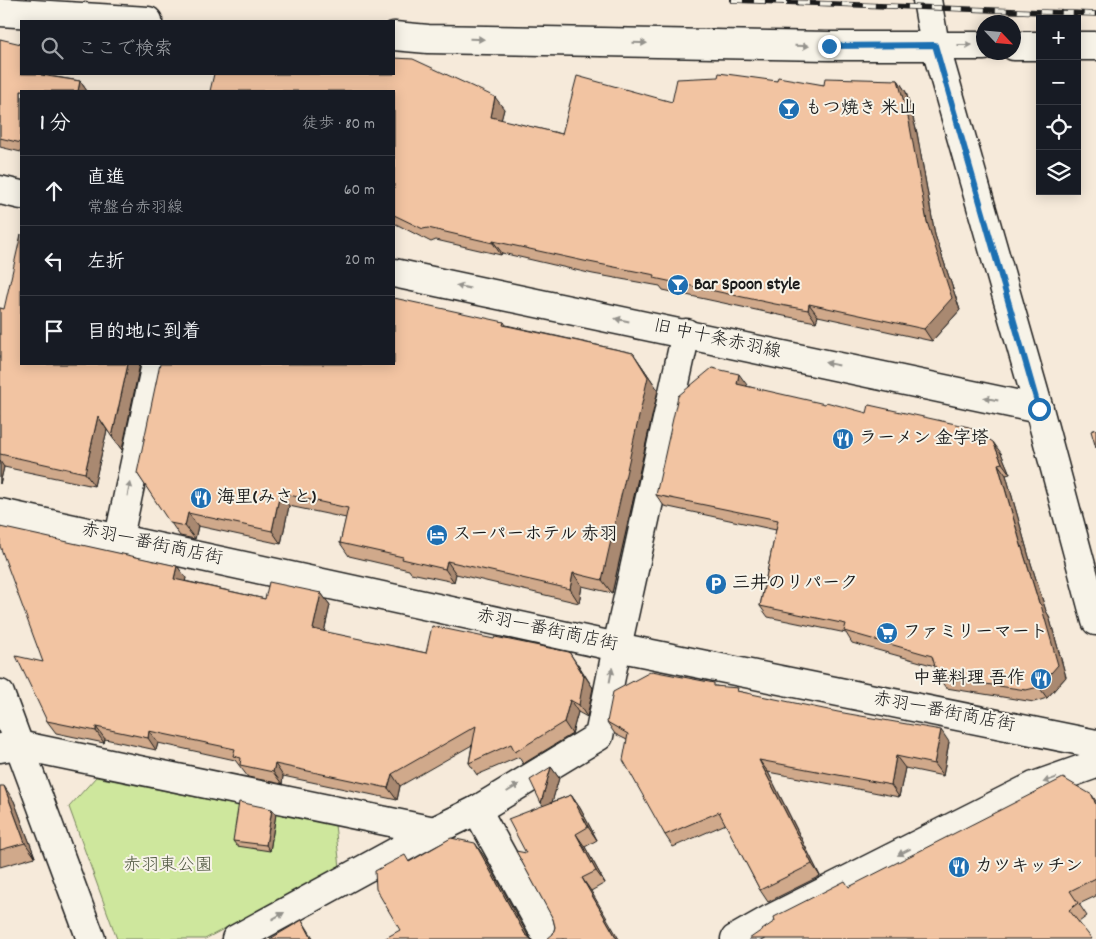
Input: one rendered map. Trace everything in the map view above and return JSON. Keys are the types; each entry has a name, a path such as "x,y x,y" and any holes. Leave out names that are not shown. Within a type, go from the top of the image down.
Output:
{"street":[{"path":"927,0 935,45 1039,409 1096,622"},
{"path":"0,12 132,20"},
{"path":"395,36 438,39 820,46 976,46"},
{"path":"1021,46 1036,46"},
{"path":"1081,46 1096,46"},
{"path":"0,190 20,195"},
{"name":"旧 中十条赤羽線","path":"395,273 686,333 1039,409"},
{"path":"236,939 434,831 477,810 599,736 616,647 686,333"},
{"path":"119,537 156,365"},
{"name":"赤羽一番街商店街","path":"0,512 616,647 1096,744"},
{"path":"0,694 9,746 91,939"},
{"path":"9,746 434,831"},
{"path":"735,939 772,918 1034,786 1096,764"},
{"path":"477,810 548,939"}],"green space":[{"name":"赤羽東公園","path":"96,777 335,825 340,867 205,939 117,939 69,807"}],"building":[{"path":"0,39 20,44 20,75 41,75 80,81 78,90 20,90 20,143 0,138"},
{"path":"395,58 413,59 495,97 491,117 562,134 577,76 672,102 677,79 718,77 719,73 777,81 778,77 824,85 825,78 898,80 909,121 927,222 952,298 924,329 809,304 808,310 775,304 654,278 655,275 493,241 493,243 428,228 423,229 395,215 395,90 210,90 214,75 395,75"},
{"path":"20,238 20,365 128,365 112,437 98,416 85,473 0,454 0,308 4,309"},
{"path":"395,298 504,322 503,325 633,353 648,377 602,580 573,573 570,589 447,561 445,569 402,559 403,557 340,543 348,508 280,493 272,531 188,513 185,526 170,523 137,473 160,365 395,365"},
{"path":"712,368 739,374 737,384 825,404 826,402 867,413 869,405 969,427 993,442 1002,463 998,464 1058,665 1039,687 1026,690 938,677 932,656 844,631 846,624 760,606 778,520 656,495 678,396"},
{"path":"1096,429 1096,448 1091,431"},
{"path":"0,527 177,566 174,579 265,599 269,582 321,593 313,629 426,653 432,626 569,652 584,676 579,705 570,700 564,722 515,752 511,744 469,763 476,726 392,774 388,788 275,764 273,772 240,765 241,758 233,756 235,749 149,731 148,738 96,727 96,731 47,721 16,656 43,662 0,546"},
{"path":"652,671 714,683 714,686 738,688 737,691 838,712 941,730 934,764 896,756 891,785 759,760 812,864 760,890 719,812 665,835 623,760 628,734 607,722 613,692"},
{"path":"551,767 541,803 530,780"},
{"path":"1063,778 1092,795 1096,805 1096,878 1070,891 1078,903 1069,910 1092,939 749,939 775,921 774,917 845,881 849,887"},
{"path":"0,786 4,786 25,843 0,850"},
{"path":"571,795 588,827 576,834 596,871 582,878 617,939 547,939 553,934 555,927 553,919 516,851 526,853 508,819"},
{"path":"239,802 272,809 266,845 233,841"},
{"path":"451,838 475,843 525,934 531,939 384,939 400,930 376,889 375,871 405,855 409,862"},
{"path":"302,920 312,939 270,939"}],"railway":[{"path":"732,0 1096,14"}],"place":[{"name":"もつ焼き 米山","path":"789,109"},
{"name":"Bar Spoon style","path":"678,285"},
{"name":"ラーメン 金字塔","path":"843,439"},
{"name":"海里(みさと)","path":"201,498"},
{"name":"スーパーホテル 赤羽","path":"437,535"},
{"name":"三井のリパーク","path":"716,584"},
{"name":"ファミリーマート","path":"887,633"},
{"name":"中華料理 吾作","path":"1041,679"},
{"name":"カツキッチン","path":"959,867"}],"route":[{"path":"829,46 935,45 1039,409"}]}
